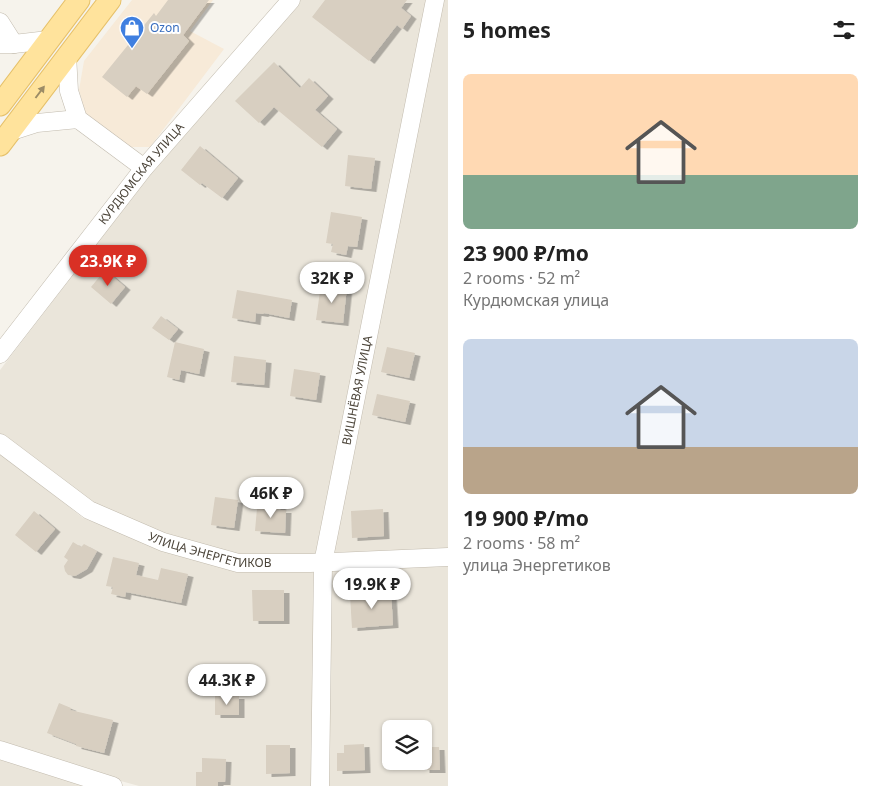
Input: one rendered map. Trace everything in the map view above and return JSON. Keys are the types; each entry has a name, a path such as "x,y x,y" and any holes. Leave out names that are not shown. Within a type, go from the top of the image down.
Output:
{"main road":[{"path":"0,105 78,0"},
{"path":"5,138 110,0"}],"street":[{"name":"КУРДЮМСКАЯ УЛИЦА","path":"0,354 144,168 291,0"},
{"name":"ВИШНЁВАЯ УЛИЦА","path":"320,786 323,563 434,0"},
{"path":"0,22 7,44 48,40"},
{"path":"67,55 69,91 78,119 144,168"},
{"path":"5,138 38,123 78,119"},
{"name":"УЛИЦА ЭНЕРГЕТИКОВ","path":"0,443 89,510 163,542 238,563 323,563 448,557"},
{"path":"0,750 113,786"}],"shaded area":[{"path":"132,0 213,0 190,31 224,49 150,147 130,147 86,116 79,90 84,61"},
{"path":"299,0 429,0 318,553 310,558 240,556 165,536 87,503 0,435 0,370 150,175"},
{"path":"441,0 448,0 448,550 337,555 333,552"},
{"path":"0,453 83,518 161,549 310,569 319,574 317,786 139,786 0,744"},
{"path":"448,562 448,786 324,786 326,575 332,567"},
{"path":"0,756 86,786 0,786"}],"building":[{"path":"168,0 209,0 183,35 189,41 147,94 136,86 127,97 102,77 154,13 156,16"},
{"path":"325,0 407,0 401,8 411,16 402,29 397,25 369,61 312,17"},
{"path":"274,62 300,88 309,78 328,96 315,110 337,129 322,147 274,107 259,123 235,101"},
{"path":"200,146 238,178 222,198 202,183 200,185 181,170"},
{"path":"348,155 375,158 371,189 345,186"},
{"path":"331,212 362,217 357,247 348,246 346,255 331,252 333,244 326,243"},
{"path":"105,270 125,287 111,304 91,287"},
{"path":"321,284 347,287 343,323 316,320"},
{"path":"237,290 292,300 289,318 256,313 255,322 232,318"},
{"path":"161,316 178,329 169,340 152,328"},
{"path":"175,342 204,349 199,374 181,370 179,380 167,377"},
{"path":"387,347 415,353 409,378 381,372"},
{"path":"234,356 266,360 264,385 231,382"},
{"path":"294,369 320,373 316,400 290,396"},
{"path":"377,394 410,401 405,422 372,415"},
{"path":"215,497 238,500 234,528 211,525"},
{"path":"264,502 281,503 280,510 286,510 285,533 255,531 257,508 264,508"},
{"path":"383,509 384,536 352,538 351,511"},
{"path":"34,511 55,529 36,552 15,535"},
{"path":"73,542 81,547 84,544 97,551 87,569 75,576 68,575 64,566 68,560 64,557"},
{"path":"113,557 139,563 136,575 158,580 161,568 188,574 181,603 126,592 125,597 111,594 113,587 106,586"},
{"path":"252,590 284,590 284,621 253,621"},
{"path":"391,592 393,625 352,628 350,595"},
{"path":"215,696 239,696 239,715 215,715"},
{"path":"59,703 71,708 70,710 113,720 104,753 76,746 76,744 47,733"},
{"path":"364,744 365,770 337,771 337,753 344,753 344,745"},
{"path":"266,745 290,745 290,773 266,774"},
{"path":"432,747 439,747 440,770 432,770"},
{"path":"202,758 226,759 225,782 218,782 218,786 196,786 196,772 202,772"}],"place":[{"name":"Ozon","path":"132,49"}]}
